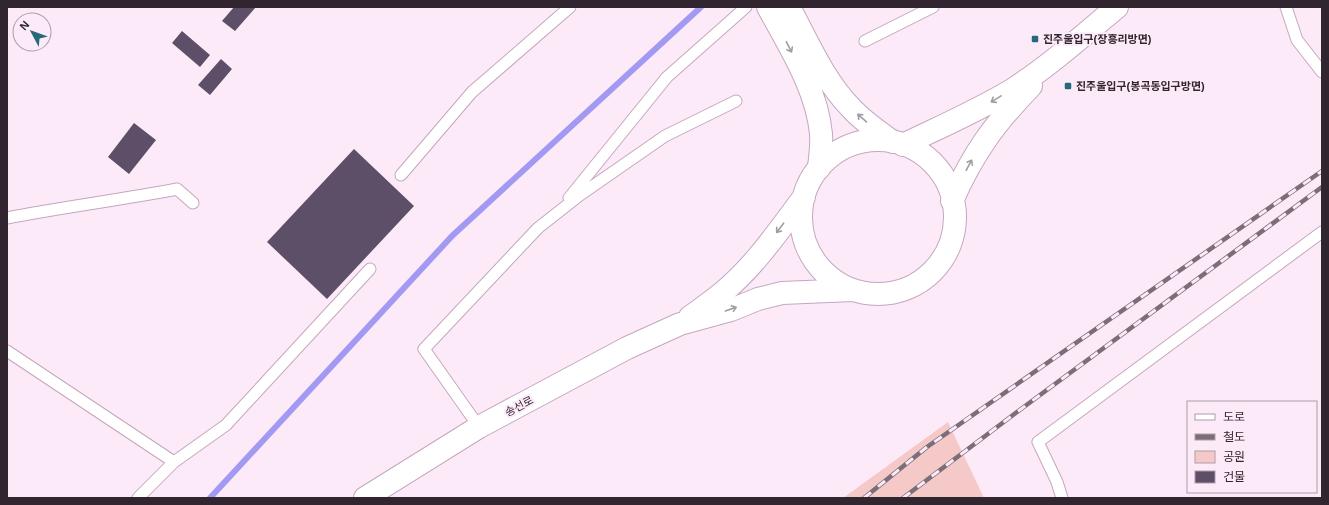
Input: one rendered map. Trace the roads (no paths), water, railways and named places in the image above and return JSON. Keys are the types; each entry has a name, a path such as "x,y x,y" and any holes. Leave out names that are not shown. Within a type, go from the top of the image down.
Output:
{"main road":[{"path":"853,290 838,283 825,273 810,253 804,238 801,222 804,197 810,182 819,168 834,154 852,145 872,141 898,143 985,105 1014,89 1118,7"},
{"path":"680,324 731,310 758,299 782,293 853,290 869,293 894,292 910,287 925,277 940,262 949,244 954,224 952,200 947,184 936,167 921,154 898,143 852,110 776,9"},
{"path":"776,9 816,107 821,135 819,168"},
{"path":"952,200 979,148 996,124 1073,44"},
{"path":"680,324 723,292 738,278 764,250 804,197"},
{"name":"송선로","path":"365,498 479,427 627,348 680,324"}],"lane":[{"path":"402,175 472,92 570,7"},
{"path":"558,212 667,77 746,7"},
{"path":"865,41 933,7"},
{"path":"1286,7 1297,40 1322,72"},
{"path":"479,427 424,350 538,228 558,212 665,136 736,101"},
{"path":"7,218 55,208 131,198 177,189 193,203"},
{"path":"1062,498 1057,482 1038,442 1322,232"},
{"path":"138,498 174,462 226,425 370,268"},
{"path":"7,351 174,462"}],"waterway":[{"path":"210,498 452,236 701,7"}],"railway":[{"path":"864,498 927,447 1322,171"},
{"path":"903,498 1322,187"}],"place":[{"name":"진주울입구(장흥리방면)","path":"1035,39"},
{"name":"진주울입구(봉곡동입구방면)","path":"1068,86"}]}
